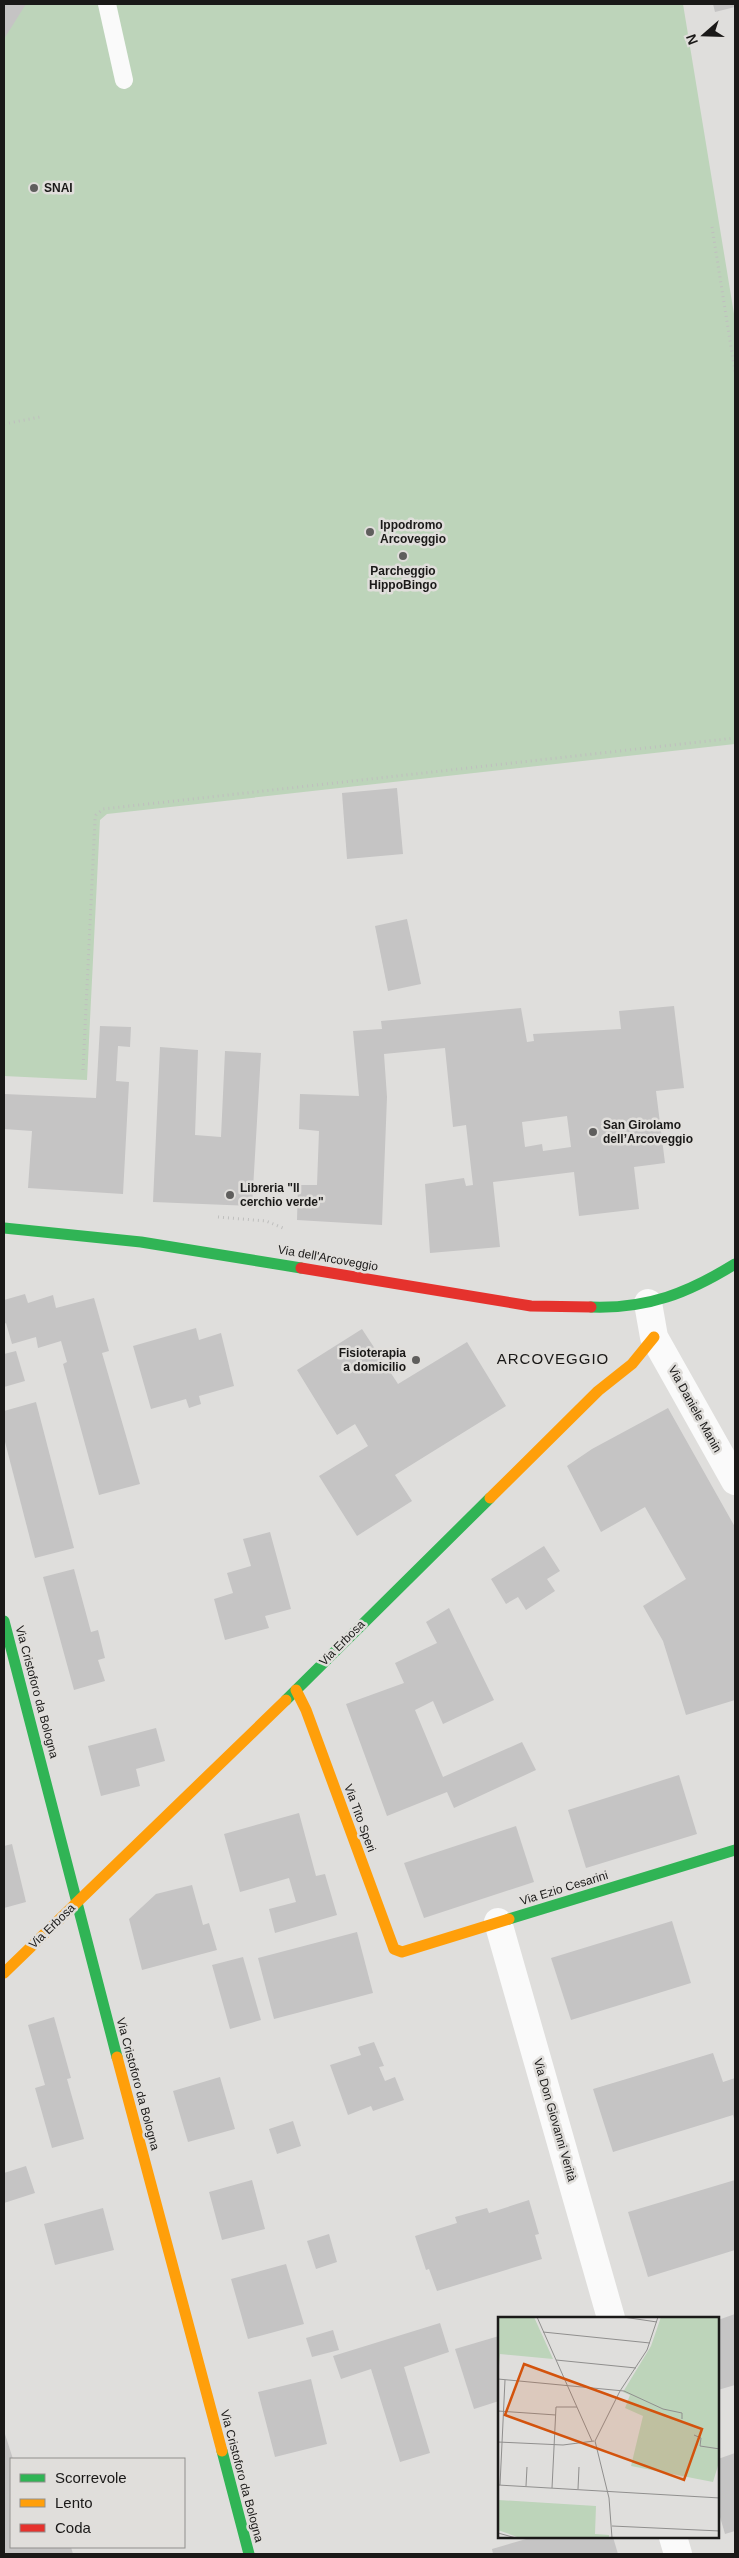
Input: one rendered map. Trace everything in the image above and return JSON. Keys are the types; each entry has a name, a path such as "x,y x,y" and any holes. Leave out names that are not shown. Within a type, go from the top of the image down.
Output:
{"street":[{"name":"Via dell'Arcoveggio","path":"4,1228 150,1243 531,1306 599,1308 648,1303 695,1288 735,1264"},
{"path":"648,1303 654,1338"},
{"name":"Via Daniele Manin","path":"654,1338 735,1481"},
{"name":"Via Erbosa","path":"4,1973 296,1690 598,1391 632,1364 654,1338"},
{"name":"Via Cristoforo da Bologna","path":"4,1621 76,1902 249,2554"},
{"name":"Via Tito Speri","path":"296,1690 306,1710 394,1949 402,1952"},
{"name":"Via Ezio Cesarini","path":"402,1952 735,1850"},
{"name":"Via Don Giovanni Verità","path":"498,1922 611,2317"},
{"path":"673,2538 678,2554"}],"lane":[{"path":"107,4 124,80"}],"path":[{"path":"712,227 735,372"},
{"path":"4,424 40,417"},
{"path":"83,1070 95,820 96,815 103,808 735,738"}],"green space":[{"name":"Ippodromo Arcoveggio","path":"4,4 683,4 735,320 735,744 107,814 100,820 87,1080 4,1076"}],"building":[{"path":"4,4 26,4 4,39"},
{"path":"713,4 735,4 735,7 715,12"},
{"path":"397,788 403,854 347,859 342,793"},
{"path":"407,919 421,984 388,991 375,926"},
{"path":"674,1006 684,1088 656,1091 665,1163 634,1167 639,1209 579,1216 574,1172 493,1182 500,1247 430,1253 425,1184 464,1178 466,1186 473,1185 466,1125 453,1127 445,1048 384,1054 387,1097 382,1225 297,1220 298,1185 317,1185 319,1131 299,1129 300,1094 359,1096 353,1031 382,1029 381,1021 521,1008 527,1042 534,1041 533,1034 621,1029 619,1011","holes":["567,1116 571,1147 543,1151 542,1144 525,1147 522,1122"]},
{"path":"100,1026 131,1027 130,1047 118,1046 116,1081 129,1082 123,1194 28,1188 32,1131 4,1129 4,1094 96,1098"},
{"path":"160,1047 198,1050 195,1135 221,1137 225,1051 261,1053 252,1206 153,1202"},
{"path":"25,1294 28,1303 53,1295 56,1308 94,1298 109,1351 102,1353 140,1484 99,1495 63,1364 67,1362 61,1341 38,1348 36,1337 12,1344 6,1323 4,1324 4,1300"},
{"path":"196,1328 199,1340 221,1333 234,1386 199,1396 201,1404 189,1408 186,1399 151,1409 133,1346"},
{"path":"362,1329 398,1384 467,1342 506,1406 395,1475 412,1501 357,1536 319,1476 368,1446 355,1424 337,1435 297,1370"},
{"path":"16,1351 25,1381 4,1387 4,1354"},
{"path":"36,1402 74,1548 35,1558 4,1438 4,1411"},
{"path":"668,1408 735,1527 735,1700 686,1715 663,1641 643,1606 686,1579 645,1507 601,1532 567,1466 592,1449"},
{"path":"270,1532 291,1609 265,1616 269,1628 225,1640 214,1599 233,1593 227,1573 251,1566 243,1539"},
{"path":"544,1546 560,1571 547,1579 555,1591 526,1610 518,1597 506,1604 491,1579"},
{"path":"74,1569 91,1632 98,1630 105,1658 98,1660 105,1681 74,1690 43,1577"},
{"path":"449,1608 494,1700 443,1724 433,1701 415,1710 443,1777 522,1742 536,1770 454,1808 447,1792 387,1816 346,1704 404,1683 395,1663 437,1643 426,1622"},
{"path":"156,1728 165,1761 136,1769 140,1786 101,1796 88,1746"},
{"path":"679,1775 697,1834 586,1868 568,1810"},
{"path":"299,1813 316,1876 325,1874 337,1915 275,1933 269,1909 296,1902 289,1878 240,1892 224,1834"},
{"path":"516,1826 534,1882 424,1918 404,1863"},
{"path":"12,1844 26,1902 4,1908 4,1846"},
{"path":"192,1885 203,1925 209,1923 217,1950 142,1970 129,1919 156,1894"},
{"path":"672,1921 691,1983 571,2020 551,1958"},
{"path":"357,1932 373,1993 274,2019 258,1958"},
{"path":"243,1957 261,2020 230,2029 212,1965"},
{"path":"54,2017 71,2078 67,2079 84,2139 52,2148 35,2088 45,2085 28,2025"},
{"path":"374,2042 384,2066 379,2067 385,2081 395,2077 404,2100 373,2111 371,2106 348,2115 330,2065 361,2055 358,2047"},
{"path":"713,2053 723,2082 735,2078 735,2122 733,2115 613,2152 593,2089"},
{"path":"220,2077 235,2129 188,2142 173,2091"},
{"path":"293,2121 301,2146 277,2154 269,2129"},
{"path":"26,2166 35,2193 4,2203 4,2173"},
{"path":"252,2180 265,2229 222,2240 209,2192"},
{"path":"735,2180 735,2250 648,2277 628,2212"},
{"path":"529,2200 539,2234 535,2235 542,2259 437,2291 429,2269 426,2270 415,2236 457,2223 455,2217 487,2208 489,2213"},
{"path":"103,2208 114,2250 55,2265 44,2224"},
{"path":"329,2234 337,2262 316,2269 307,2241"},
{"path":"286,2264 304,2324 248,2339 231,2279"},
{"path":"735,2314 735,2385 719,2390 719,2320"},
{"path":"440,2323 449,2352 404,2367 430,2453 400,2462 371,2369 341,2379 333,2356"},
{"path":"333,2330 339,2350 312,2357 306,2338"},
{"path":"498,2336 498,2401 474,2409 455,2349"},
{"path":"311,2379 327,2444 275,2457 258,2392"},
{"path":"4,2431 13,2458 10,2458 10,2548 71,2548 73,2554 4,2554"},
{"path":"735,2453 735,2531 725,2534 719,2513 719,2459"},
{"path":"530,2538 613,2538 618,2554 493,2554 492,2549"}],"traffic: fast":[{"path":"4,1228 141,1242 301,1268"},
{"path":"591,1307 631,1305 667,1297 701,1283 735,1264"},
{"path":"286,1700 490,1498"},
{"path":"4,1621 117,2057"},
{"path":"509,1919 735,1850"},
{"path":"222,2451 249,2554"}],"traffic: slow":[{"path":"490,1498 598,1391 632,1364 654,1337"},
{"path":"296,1690 306,1710 394,1949 402,1952 509,1919"},
{"path":"4,1973 286,1700"},
{"path":"117,2057 222,2451"}],"traffic: jam":[{"path":"301,1268 531,1306 591,1307"}],"place":[{"name":"SNAI","path":"34,188"},
{"name":"Ippodromo Arcoveggio","path":"370,532"},
{"name":"Parcheggio HippoBingo","path":"403,556"},
{"name":"San Girolamo dell’Arcoveggio","path":"593,1132"},
{"name":"Libreria \"Il cerchio verde\"","path":"230,1195"},
{"name":"Fisioterapia a domicilio","path":"416,1360"}],"district":[{"name":"ARCOVEGGIO","path":"553,1359"}]}
